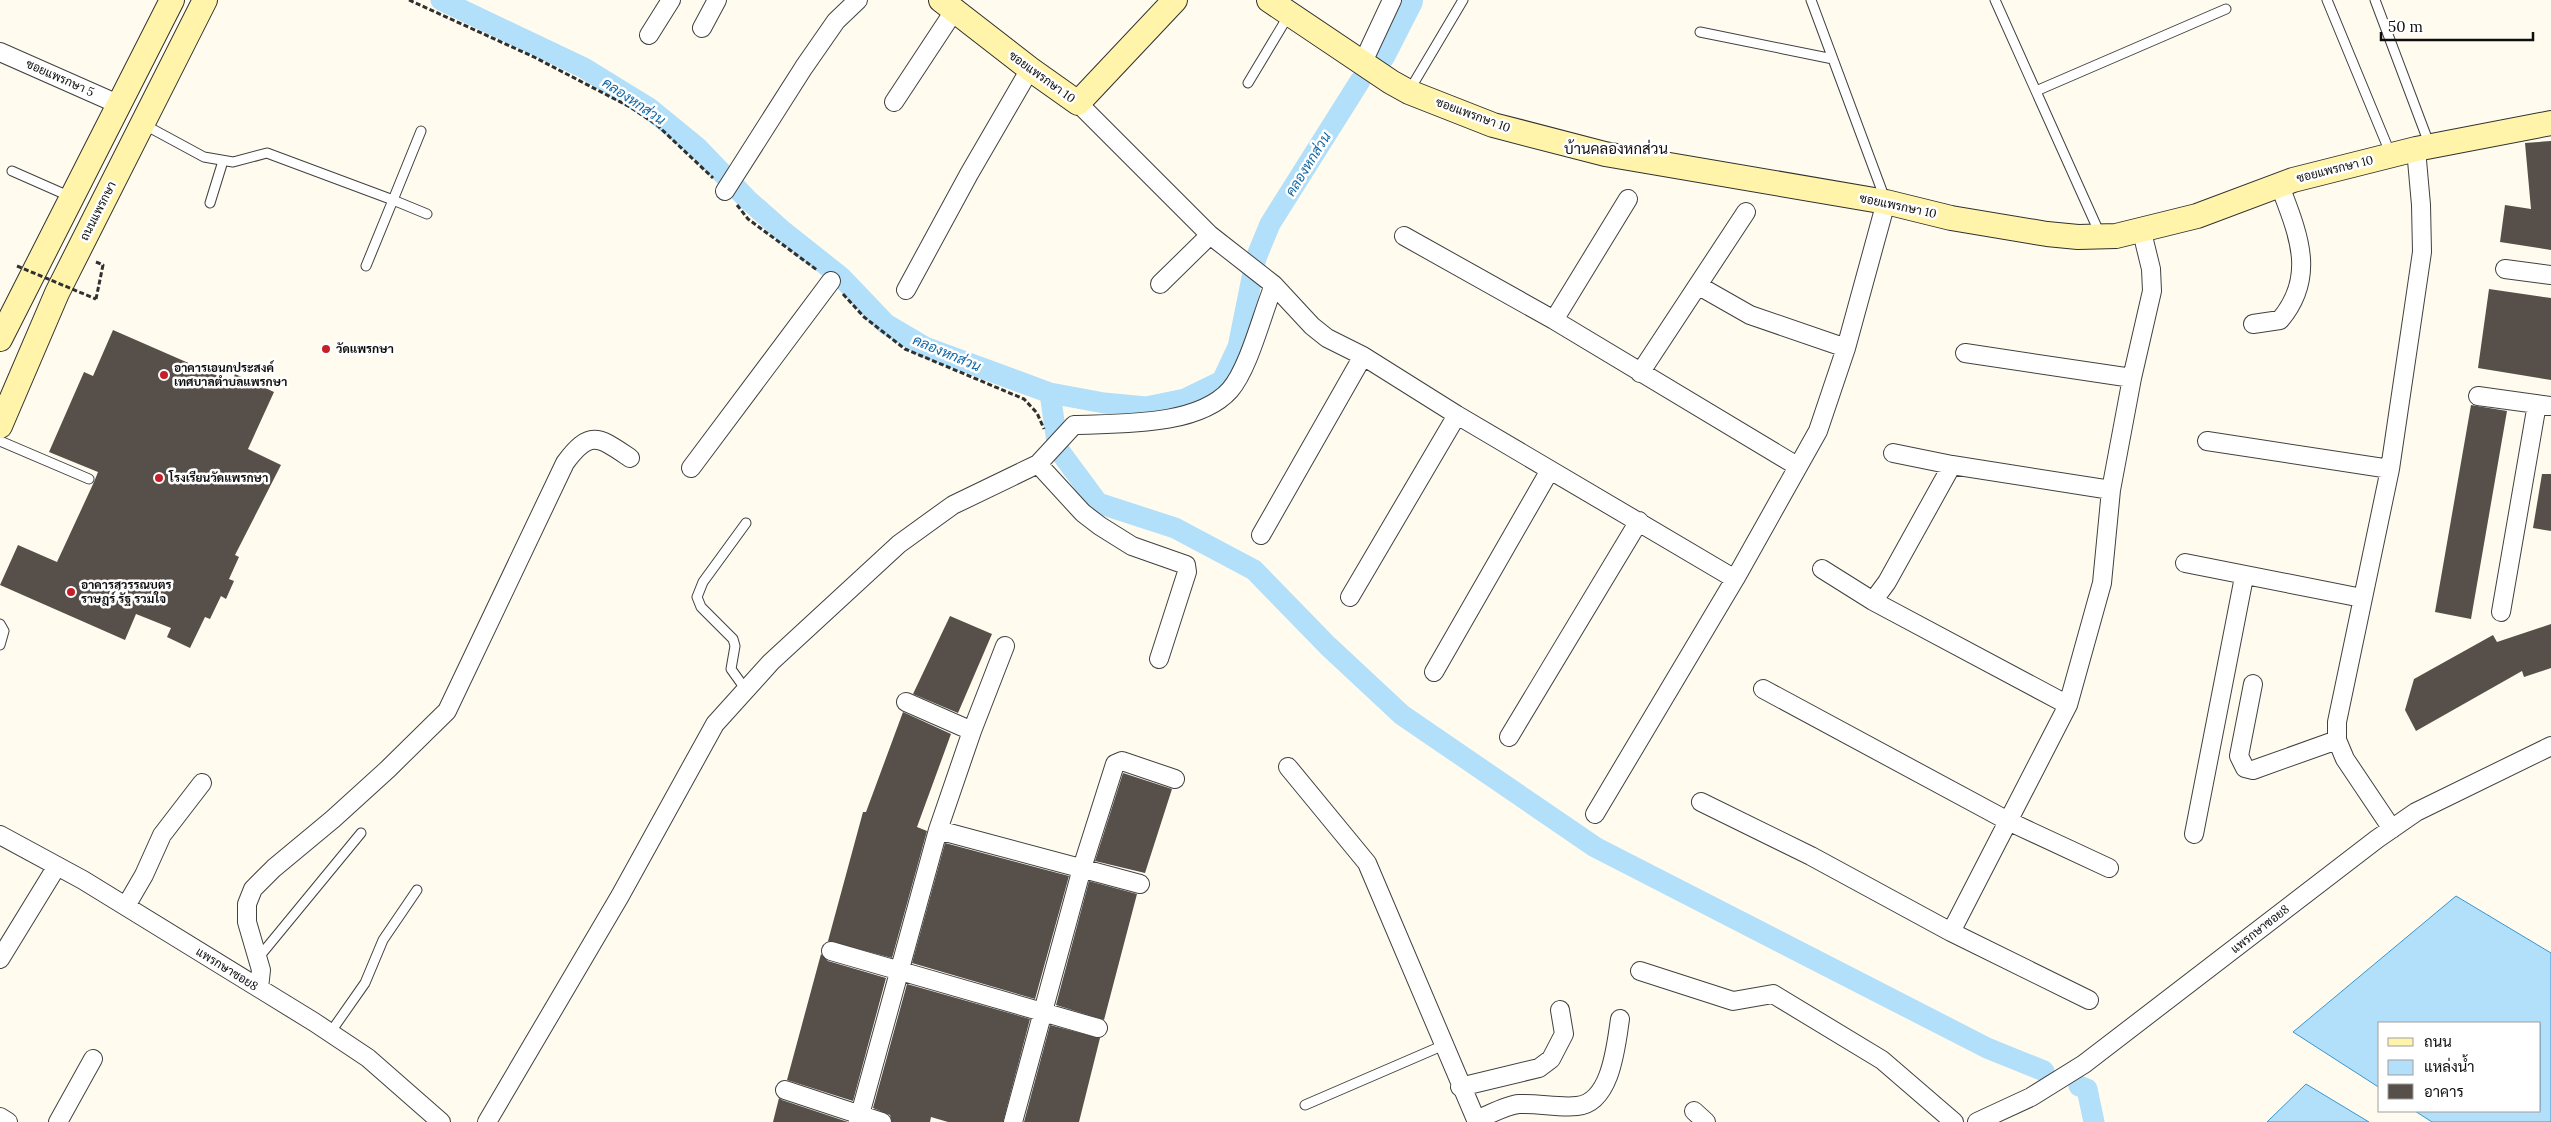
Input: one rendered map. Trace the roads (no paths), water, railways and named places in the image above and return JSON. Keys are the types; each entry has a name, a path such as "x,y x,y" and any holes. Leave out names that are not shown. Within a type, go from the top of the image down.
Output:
{"street":[{"path":"0,338 172,0"},
{"name":"ถนนแพรกษา","path":"0,426 57,293 205,0"},
{"path":"649,35 670,0"},
{"path":"702,28 717,0"},
{"path":"725,191 804,66 836,21 858,0"},
{"name":"ซอยแพรกษา 10","path":"947,5 1078,104 1175,0"},
{"name":"ซอยแพรกษา 10","path":"1269,0 1391,82 1409,92 1493,125 1605,154 1886,202 1951,218 2047,234 2116,236 2142,228 2197,216 2293,180 2391,155 2551,123"},
{"path":"1363,62 1392,0"},
{"path":"894,102 947,5"},
{"name":"ซอยแพรกษา 5","path":"0,52 120,105"},
{"path":"906,290 1030,69"},
{"path":"1078,104 1210,235 1270,281 1312,326 1327,338 1364,356 1457,415 1735,578"},
{"path":"2392,829 2345,759 2337,740 2337,722 2390,469 2422,252 2423,148"},
{"path":"2253,324 2280,320 2291,307 2301,282 2302,261 2296,230 2280,186"},
{"path":"1554,320 1628,199"},
{"path":"1595,814 1735,578 1818,431 1846,348 1886,202"},
{"path":"1640,373 1746,212"},
{"path":"1951,932 2068,705 2102,583 2111,490 2132,378 2152,291 2151,269 2142,228"},
{"path":"1160,284 1210,235"},
{"path":"1404,236 1554,320 1798,466"},
{"path":"2505,269 2551,275"},
{"path":"691,468 831,281"},
{"path":"487,1122 620,896 710,732 743,687 899,544 953,506 1045,451 1074,425 1160,422 1208,406 1230,390 1248,358 1270,281"},
{"path":"1699,286 1750,315 1846,348"},
{"path":"1965,353 2132,378"},
{"path":"1261,535 1364,356"},
{"path":"2478,396 2544,405 2501,612"},
{"path":"1350,597 1457,415"},
{"path":"259,988 261,970 259,957 247,922 247,904 253,889 274,868 333,819 388,769 447,711 565,463 578,446 590,440 603,440 630,458"},
{"path":"2207,441 2390,469"},
{"path":"1045,451 1083,513 1132,546 1186,566 1187,572 1159,659"},
{"path":"1893,453 1952,465 2111,490"},
{"path":"1874,601 1887,582 1952,465"},
{"path":"1434,672 1550,470"},
{"path":"1509,737 1638,521"},
{"path":"2184,563 2244,577 2362,598"},
{"path":"1822,569 1874,601 2068,705"},
{"path":"2194,834 2244,577"},
{"path":"858,1119 938,830 972,731 1005,646"},
{"path":"2253,684 2239,756 2245,768 2253,770 2337,740"},
{"path":"1763,689 2008,821 2109,868"},
{"path":"906,702 972,731"},
{"name":"แพรกษาซอย8","path":"1977,1122 2031,1097 2084,1064 2416,812 2551,746"},
{"path":"1013,1122 1082,868 1116,763 1122,761 1175,779"},
{"path":"1288,767 1367,863 1460,1087 1476,1121 1518,1104 1580,1106 1593,1102 1604,1086 1615,1053 1620,1019"},
{"path":"126,906 144,874 162,835 202,784"},
{"path":"1701,802 1810,856 1951,932 2088,1000"},
{"path":"938,830 1140,884"},
{"name":"แพรกษาซอย8","path":"0,835 126,906 330,1033 368,1058 440,1122"},
{"path":"0,959 58,866"},
{"path":"831,951 900,969 1098,1028"},
{"path":"1640,971 1733,1001 1773,994 1882,1060 1954,1122"},
{"path":"1460,1087 1540,1068 1551,1059 1564,1034 1560,1010"},
{"path":"58,1122 93,1059"},
{"path":"785,1090 858,1119 882,1122"},
{"path":"0,1117 8,1122"}],"lane":[{"path":"1409,92 1463,0"},
{"path":"1811,0 1886,202"},
{"path":"1995,0 2101,236"},
{"path":"2327,0 2391,155"},
{"path":"2375,0 2423,148"},
{"path":"2036,90 2226,9"},
{"path":"1248,83 1290,13"},
{"path":"1700,32 1833,59"},
{"path":"142,124 204,157 232,162 267,153 427,214"},
{"path":"366,266 421,131"},
{"path":"210,203 223,161"},
{"path":"12,171 72,198"},
{"path":"0,441 89,479"},
{"path":"743,687 732,673 734,642 730,634 701,607 697,597 703,582 746,524"},
{"path":"0,624 4,630 0,645"},
{"path":"259,957 361,833"},
{"path":"330,1033 364,983 382,940 417,890"},
{"path":"1305,1105 1444,1045"}],"water":[{"path":"2456,896 2551,953 2551,1122 2432,1122 2417,1112 2541,1112 2541,1022 2378,1022 2378,1087 2293,1032"},
{"path":"2306,1084 2369,1122 2267,1122"}],"waterway":[{"name":"คลองหกส่วน","path":"441,0 584,68 649,108 698,148 748,200 783,231 841,277 886,324 925,347 1050,393 1104,403 1146,407 1185,399 1222,381 1238,347 1256,258 1270,224 1360,81"},
{"name":"คลองหกส่วน","path":"1378,53 1405,0"},
{"path":"1050,393 1058,449 1098,503 1175,528 1254,570 1328,646 1402,715 1595,847 1987,1048 2044,1071"},
{"path":"2079,1086 2087,1089 2094,1122"}],"place":[{"name":"วัดแพรกษา","path":"326,349"},
{"name":"อาคารเอนกประสงค์ เทศบาลตำบลแพรกษา","path":"164,375"},
{"name":"โรงเรียนวัดแพรกษา","path":"159,478"},
{"name":"อาคารสุวรรณบุตร ราษฎร์ รัฐ รวมใจ","path":"71,592"}],"district":[{"name":"บ้านคลองหกส่วน","path":"1616,149"}]}
